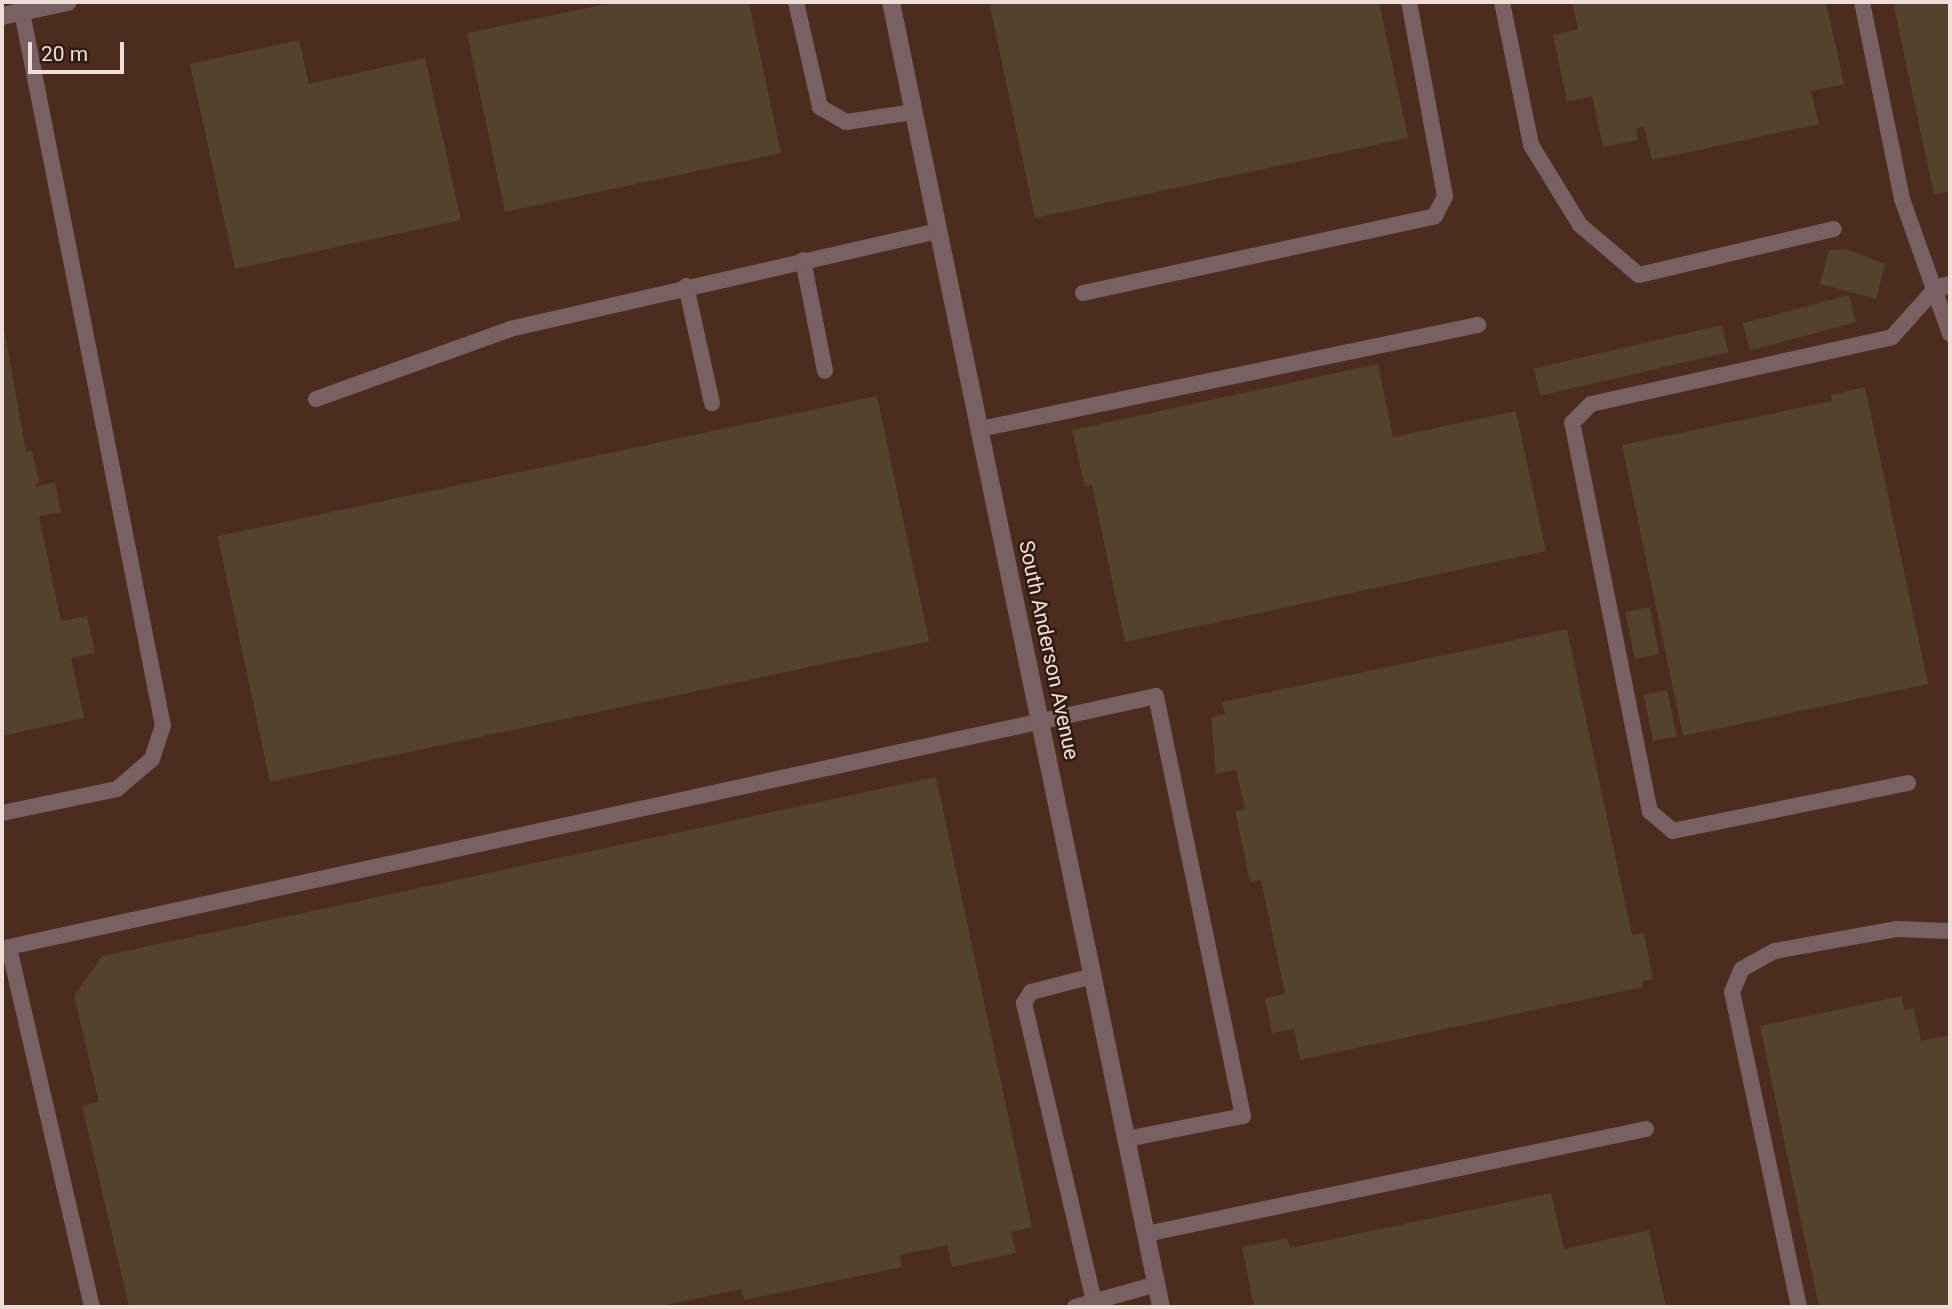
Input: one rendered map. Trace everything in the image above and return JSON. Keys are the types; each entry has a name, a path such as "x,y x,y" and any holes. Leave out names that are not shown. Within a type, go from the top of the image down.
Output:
{"street":[{"path":"2,16 21,7 68,2"},
{"name":"South Anderson Avenue","path":"891,2 1161,1307"}],"lane":[{"path":"796,2 820,107 846,122 914,112"},
{"path":"1083,293 1435,216 1445,196 1409,2"},
{"path":"1502,2 1531,145 1580,225 1639,275 1834,229"},
{"path":"1862,2 1902,199 1943,287 1950,334"},
{"path":"2,813 117,789 152,759 163,726 21,7"},
{"path":"316,399 510,329 686,286 939,231"},
{"path":"803,260 825,371"},
{"path":"686,286 712,403"},
{"path":"1908,783 1673,831 1650,812 1572,423 1591,404 1892,337 1943,287"},
{"path":"980,429 1478,325"},
{"path":"92,1307 9,947 1156,696 1243,1116 1127,1139"},
{"path":"1799,1307 1732,992 1742,969 1775,951 1896,929 1950,930"},
{"path":"1093,976 1031,992 1024,1003 1094,1302"},
{"path":"1146,1234 1646,1129"},
{"path":"1075,1307 1157,1284"}],"shaded area":[{"path":"2,2 1950,2 1950,1307 2,1307"}],"building":[{"path":"616,2 749,2 781,153 505,212 467,33"},
{"path":"989,2 1379,2 1408,138 1035,218"},
{"path":"1572,2 1826,2 1844,84 1811,91 1819,124 1652,160 1644,127 1636,129 1638,140 1603,147 1592,96 1567,102 1553,35 1578,29"},
{"path":"1893,2 1950,2 1950,191 1934,195"},
{"path":"299,40 309,84 425,58 461,220 235,269 190,64"},
{"path":"1846,249 1885,264 1876,299 1820,284 1829,250"},
{"path":"1849,295 1856,322 1750,351 1743,323"},
{"path":"2,316 26,452 32,451 39,481 35,487 55,482 61,512 39,516 61,621 87,616 95,653 71,658 84,718 2,736"},
{"path":"1722,325 1728,352 1540,396 1534,368"},
{"path":"1378,364 1393,437 1516,411 1546,551 1125,642 1092,485 1085,487 1072,430"},
{"path":"1865,387 1928,684 1683,736 1622,445 1832,401 1831,395"},
{"path":"877,396 929,642 270,782 218,536"},
{"path":"1650,607 1659,654 1635,659 1625,612"},
{"path":"1567,629 1632,935 1644,933 1653,979 1642,981 1643,987 1300,1060 1294,1029 1272,1033 1265,998 1285,994 1261,880 1250,882 1235,811 1245,809 1236,770 1216,774 1211,717 1225,714 1222,702"},
{"path":"1667,690 1677,736 1653,741 1644,695"},
{"path":"936,777 1032,1227 1011,1232 1016,1253 952,1267 947,1245 900,1255 902,1267 744,1300 742,1289 656,1307 129,1307 82,1106 99,1102 74,996 102,956"},
{"path":"1902,996 1904,1010 1914,1008 1921,1041 1950,1035 1950,1307 1819,1307 1760,1026"},
{"path":"1551,1193 1564,1249 1649,1230 1666,1307 1254,1307 1242,1247 1287,1238 1290,1248"}]}
